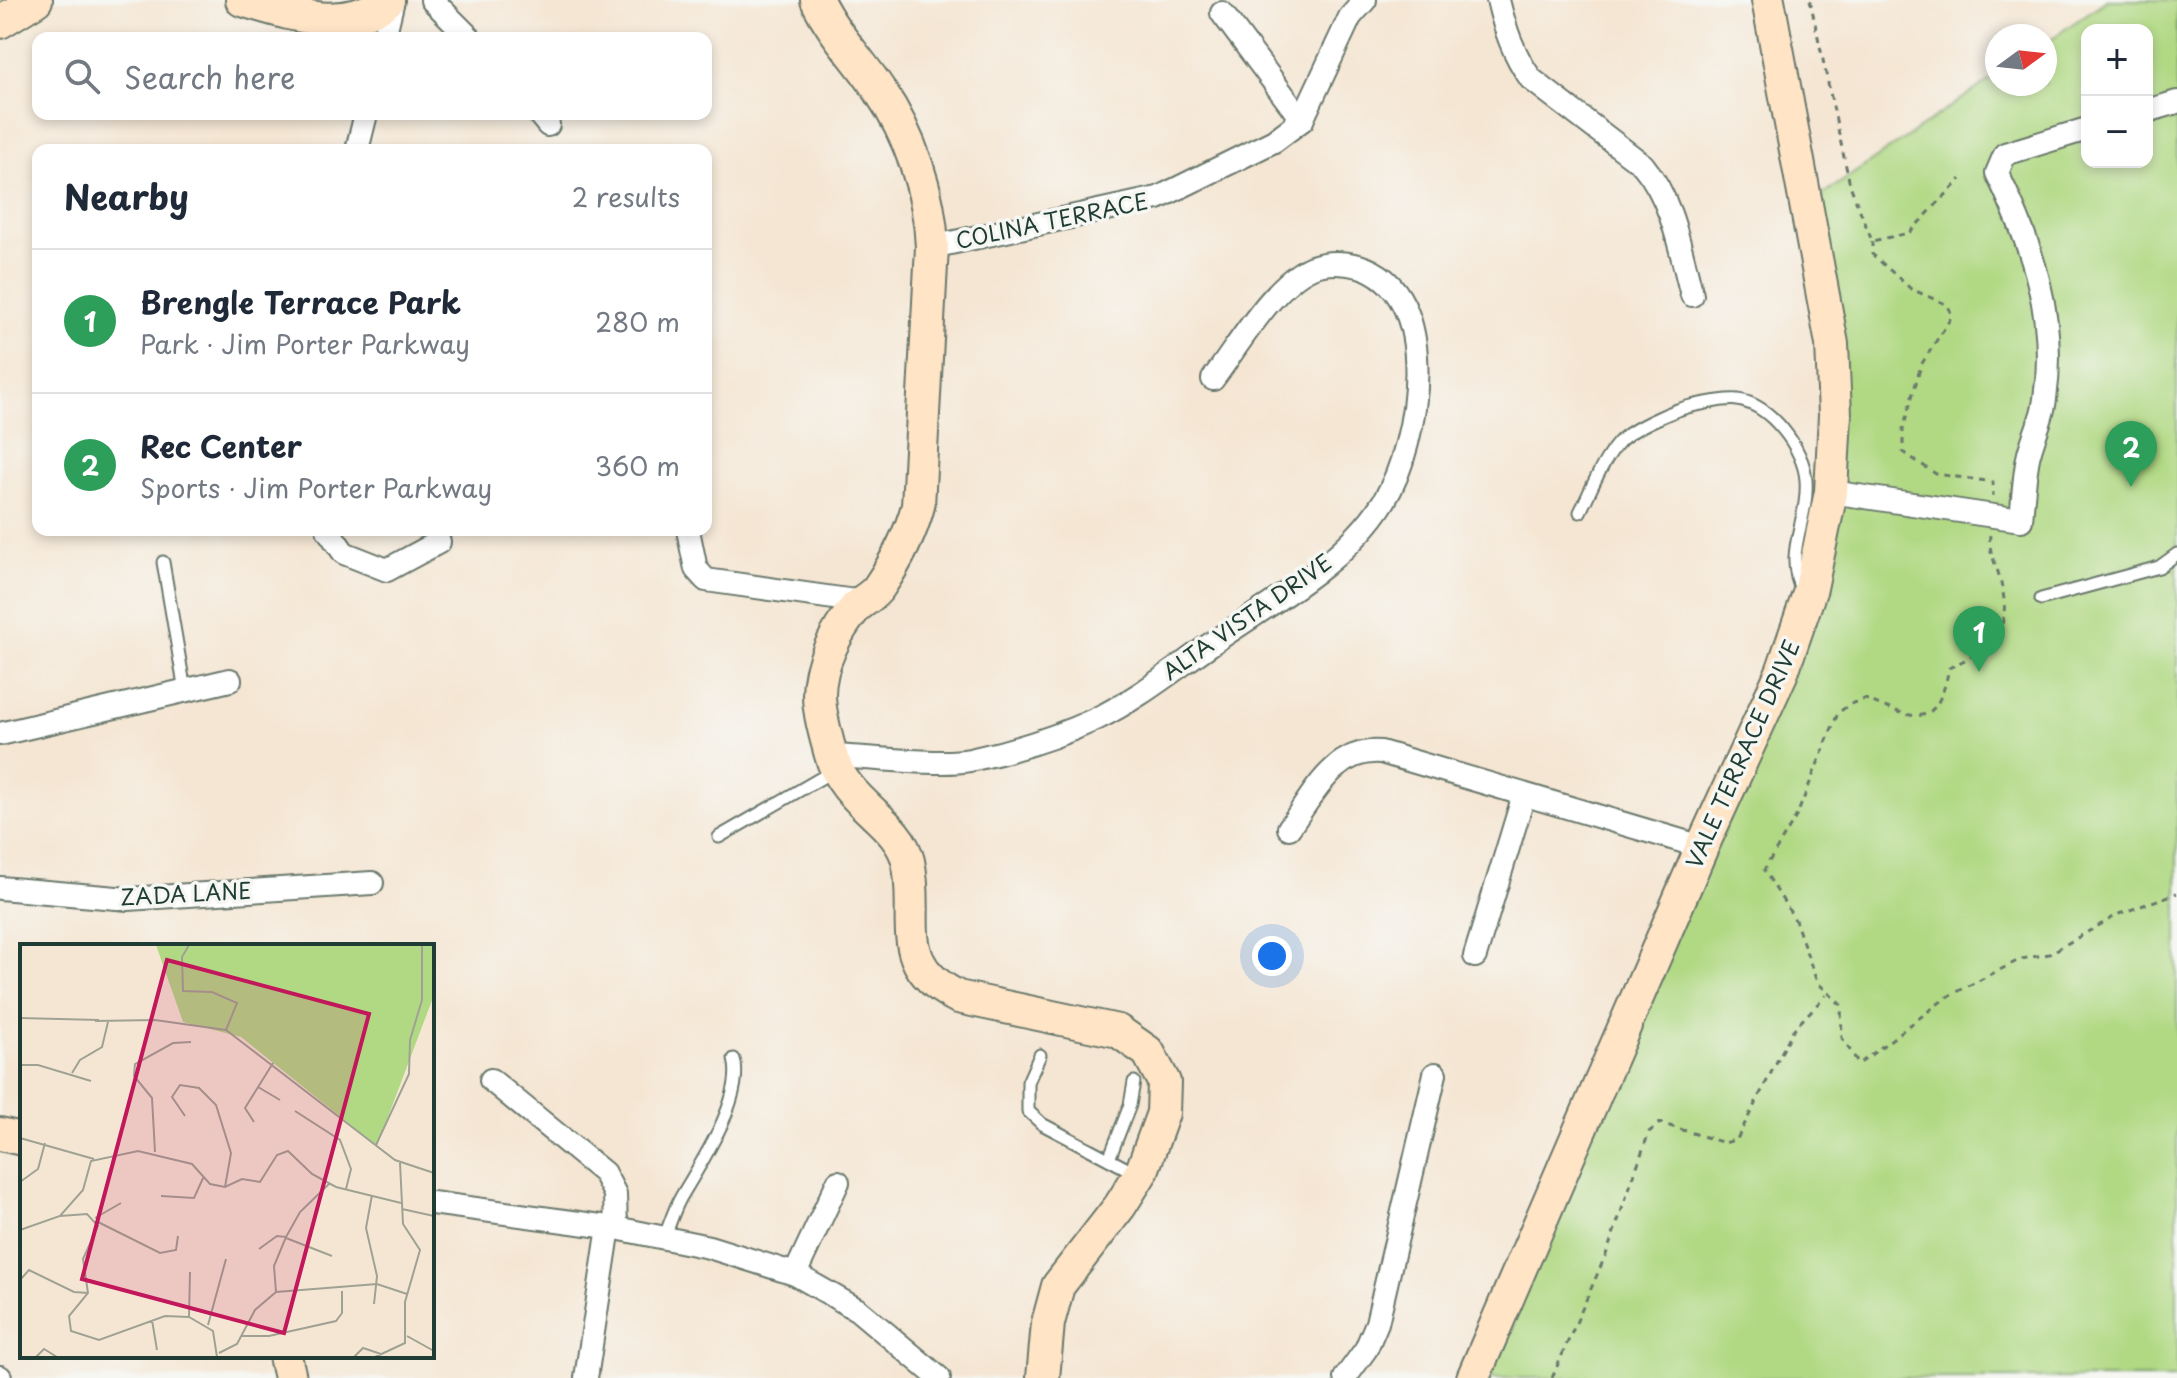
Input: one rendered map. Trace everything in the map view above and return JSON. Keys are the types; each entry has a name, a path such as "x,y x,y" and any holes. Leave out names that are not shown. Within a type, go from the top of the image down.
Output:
{"street":[{"path":"0,22 36,0"},
{"path":"242,0 327,20 355,17 390,0"},
{"path":"385,32 390,0"},
{"path":"432,0 464,32"},
{"path":"817,0 826,18 881,92 909,141 931,225 932,247 918,506 911,534 877,591 862,602 837,634 826,657 819,696 834,762 864,808 889,827 906,853 913,883 910,940 921,969 943,990 972,1001 1118,1031 1148,1052 1160,1068 1165,1096 1157,1132 1139,1176 1058,1286 1048,1323 1043,1378"},
{"name":"COLINA TERRACE","path":"932,247 1158,198 1274,141 1302,120 1350,17 1365,0"},
{"path":"1498,0 1505,31 1518,62 1531,79 1643,165 1655,180 1668,206 1692,295"},
{"name":"VALE TERRACE DRIVE","path":"1473,1378 1702,847 1782,672 1807,602 1831,492 1835,415 1832,344 1768,0"},
{"path":"1222,13 1302,120"},
{"path":"2153,109 2177,102"},
{"path":"358,144 364,120"},
{"path":"1831,492 2021,520 2028,458 2045,401 2049,341 2040,279 2019,219 1997,173 2005,154 2081,131"},
{"name":"ALTA VISTA DRIVE","path":"834,762 967,761 1054,737 1098,718 1135,696 1333,559 1383,502 1415,421 1412,328 1402,296 1372,270 1341,261 1312,267 1287,283 1213,379"},
{"path":"332,536 344,553 387,570 439,542"},
{"path":"689,536 696,569 706,580 862,602"},
{"path":"0,734 230,680"},
{"path":"1289,828 1334,766 1347,756 1364,750 1381,752 1702,847"},
{"path":"1475,956 1524,795"},
{"name":"ZADA LANE","path":"0,888 128,899 372,883"},
{"path":"1345,1378 1366,1349 1383,1302 1435,1074"},
{"path":"491,1080 604,1173 615,1194 613,1228 586,1378"},
{"path":"0,1134 20,1139"},
{"path":"795,1274 838,1182"},
{"path":"434,1203 613,1228 709,1247 795,1274 858,1310 939,1378"},
{"path":"285,1358 290,1378"}],"lane":[{"path":"1580,512 1620,441 1680,408 1739,400 1760,409 1782,428 1802,461 1806,482 1793,547 1796,579 1807,602"},
{"path":"2041,599 2159,567 2177,554"},
{"path":"163,562 185,691"},
{"path":"719,837 834,762"},
{"path":"1040,1055 1028,1082 1028,1111 1042,1124 1139,1176"},
{"path":"664,1238 679,1200 702,1165 729,1102 738,1071 734,1059"},
{"path":"1109,1159 1130,1105 1134,1082"}],"path":[{"path":"1810,0 1850,185 1872,241 1872,254 1911,289 1948,305 1952,316 1921,365 1903,429 1903,452 1936,474 1993,482 1989,543 2005,598 2000,635 1984,650 1949,668 1942,700 1936,708 1917,717 1905,717 1865,699 1850,704 1838,713 1797,815 1764,870 1795,920 1817,982 1826,995 1841,1005 1842,1038 1859,1064 1947,997 2021,959 2049,954 2119,914 2177,893"},
{"path":"1872,241 1909,233 1961,179"},
{"path":"1552,1378 1607,1252 1649,1132 1660,1123 1725,1143 1737,1139 1793,1030 1826,995"}],"green space":[{"path":"2107,0 2177,0 2177,1378 1473,1378 1792,649 1831,493 1808,205 1985,83 1985,96 2057,96 2057,35"}],"place":[{"name":"Rec Center","path":"2131,487"},
{"name":"Brengle Terrace Park","path":"1979,672"}]}
